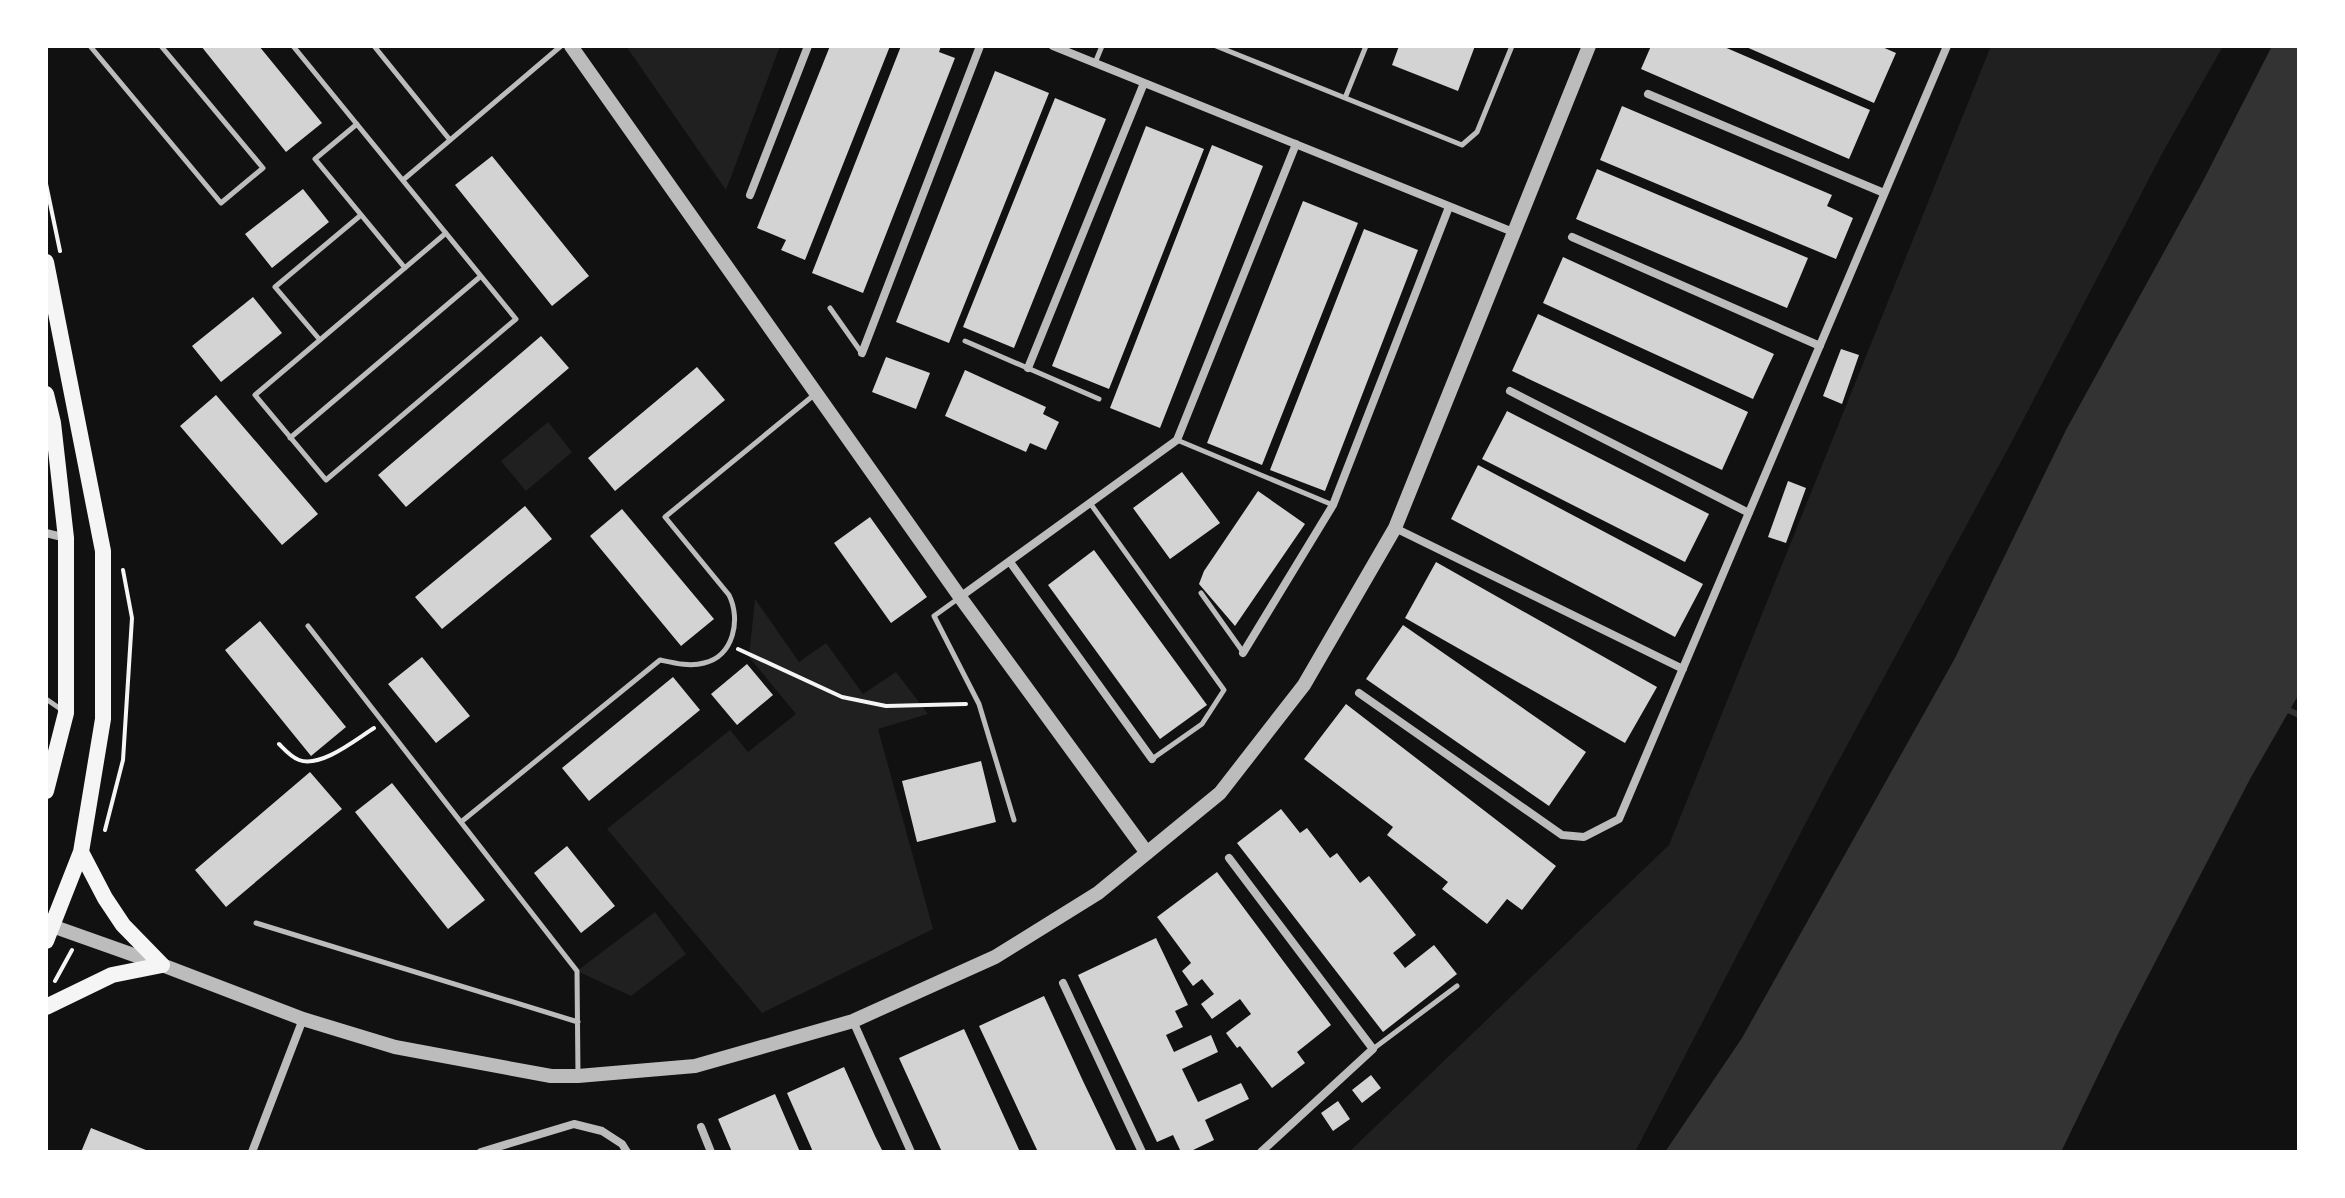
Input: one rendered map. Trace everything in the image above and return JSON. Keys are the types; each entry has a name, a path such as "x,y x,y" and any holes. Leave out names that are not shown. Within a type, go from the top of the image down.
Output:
{"main road":[{"path":"46,262 103,551 103,719 81,852 48,932"},
{"path":"46,394 53,423 66,538 66,713 51,758 46,791"},
{"path":"81,852 123,925 162,965"},
{"path":"46,1007 112,975 162,965"}],"street":[{"path":"571,46 960,597 1147,853"},
{"path":"750,195 808,46"},
{"path":"862,353 980,46"},
{"path":"1053,46 1513,232"},
{"path":"48,932 162,965 303,1019 395,1047 551,1076 695,1066 853,1021 995,957 1098,893 1220,793 1304,685 1395,528 1589,46"},
{"path":"1359,693 1562,835 1584,837 1619,819 1947,46"},
{"path":"1028,368 1144,83"},
{"path":"1648,94 1884,193"},
{"path":"960,597 1177,440 1296,144"},
{"path":"1243,653 1333,505 1449,207"},
{"path":"1572,237 1820,346"},
{"path":"1510,391 1749,513"},
{"path":"1395,528 1683,669"},
{"path":"46,533 66,538"},
{"path":"1010,562 1152,759"},
{"path":"1229,858 1373,1049 1261,1152"},
{"path":"1063,983 1142,1152"},
{"path":"252,1152 303,1019"},
{"path":"853,1021 911,1152"},
{"path":"481,1152 574,1124 602,1131 622,1144 627,1152"},
{"path":"701,1127 711,1152"}],"lane":[{"path":"90,46 221,203 263,168 161,46"},
{"path":"293,46 402,180 446,233 516,319 326,480 255,395 446,233"},
{"path":"374,46 450,140"},
{"path":"402,180 561,46"},
{"path":"1095,63 1102,46"},
{"path":"1218,46 1462,145 1477,132 1512,46"},
{"path":"1345,98 1366,46"},
{"path":"357,124 315,159 405,268"},
{"path":"320,340 275,287 361,215"},
{"path":"290,438 481,276"},
{"path":"830,308 862,353"},
{"path":"965,341 1099,399"},
{"path":"461,822 660,660 685,665 704,664 718,657 728,645 735,624 734,606 729,595 665,517 816,394"},
{"path":"1177,440 1333,505"},
{"path":"1089,503 1224,690 1202,724 1152,759"},
{"path":"1201,593 1243,653"},
{"path":"960,597 934,616 979,704 1014,820"},
{"path":"308,626 577,971 578,1076"},
{"path":"46,699 66,713"},
{"path":"256,923 578,1022"},
{"path":"1373,1049 1457,986"}],"path":[{"path":"728,645 842,697 886,706 979,704"},
{"path":"279,744 300,761 318,762 383,722"}],"shaded area":[{"path":"626,46 780,46 726,190"},
{"path":"1991,46 2223,46 2164,150 2010,445 1826,784 1635,1152 1349,1152 1669,845"},
{"path":"2272,46 2299,46 2299,694 2250,779 2119,1032 2061,1152 1665,1152 1742,1038 1954,660 2066,430 2202,183"},
{"path":"548,422 572,452 526,491 501,461"},
{"path":"755,599 799,662 826,643 863,694 896,672 928,714 878,729 933,929 762,1013 607,829 730,730 748,752 796,714 749,657"},
{"path":"655,912 686,954 631,996 577,971"}],"building":[{"path":"201,46 259,46 322,123 286,152"},
{"path":"830,46 890,46 805,260 781,250 786,240 757,228"},
{"path":"901,46 941,46 939,52 955,58 863,293 812,273"},
{"path":"1399,46 1475,46 1458,91 1392,65"},
{"path":"1651,46 1722,46 1870,110 1849,159 1641,69"},
{"path":"1744,46 1880,46 1896,53 1874,103"},
{"path":"995,71 1049,93 949,343 896,322"},
{"path":"1055,98 1106,119 1014,348 963,327"},
{"path":"1622,106 1832,195 1827,206 1853,218 1836,259 1600,160"},
{"path":"1146,126 1204,149 1109,389 1052,366"},
{"path":"1212,145 1263,166 1160,428 1110,408"},
{"path":"492,156 589,276 552,306 455,185"},
{"path":"1597,169 1808,258 1787,308 1576,219"},
{"path":"303,189 329,222 272,268 245,234"},
{"path":"1303,201 1358,223 1262,465 1207,443"},
{"path":"1364,229 1418,250 1325,491 1270,470"},
{"path":"1563,257 1774,354 1753,399 1543,303"},
{"path":"253,297 282,333 221,382 192,346"},
{"path":"1538,314 1748,412 1722,470 1512,371"},
{"path":"541,336 569,368 406,507 378,475"},
{"path":"1841,349 1859,355 1842,404 1823,396"},
{"path":"886,357 930,373 916,409 872,392"},
{"path":"697,367 725,400 615,491 588,458"},
{"path":"965,370 1046,407 1043,414 1059,422 1046,450 1030,443 1026,452 945,416"},
{"path":"216,395 318,514 282,545 180,426"},
{"path":"1507,411 1709,514 1685,562 1482,459"},
{"path":"1478,465 1703,584 1675,637 1451,519"},
{"path":"1182,472 1220,523 1170,559 1133,508"},
{"path":"1788,481 1806,488 1786,543 1768,537"},
{"path":"1258,491 1305,524 1235,626 1199,584 1204,571"},
{"path":"525,506 552,539 442,629 415,597"},
{"path":"622,509 714,619 681,646 590,536"},
{"path":"870,517 927,597 891,623 834,543"},
{"path":"1094,550 1207,705 1160,739 1048,585"},
{"path":"1436,562 1657,687 1625,743 1405,618"},
{"path":"260,621 346,727 311,756 225,650"},
{"path":"1403,625 1586,752 1549,806 1366,679"},
{"path":"422,657 470,716 436,743 388,684"},
{"path":"747,664 773,695 737,725 711,694"},
{"path":"673,677 700,710 589,801 562,768"},
{"path":"1346,704 1556,866 1522,910 1507,899 1487,924 1442,889 1448,882 1387,835 1393,827 1304,759"},
{"path":"981,761 996,822 917,842 902,781"},
{"path":"310,772 342,809 226,907 195,870"},
{"path":"392,783 485,900 448,929 355,812"},
{"path":"1281,809 1300,833 1307,828 1330,858 1337,853 1360,883 1369,876 1416,935 1393,953 1405,968 1434,945 1457,974 1383,1032 1237,843"},
{"path":"567,846 615,906 581,933 534,873"},
{"path":"1217,872 1331,1025 1297,1052 1305,1063 1272,1088 1226,1033 1251,1014 1240,999 1212,1019 1201,1004 1214,994 1202,979 1193,986 1182,971 1191,963 1157,917"},
{"path":"1156,938 1188,1005 1175,1011 1183,1027 1166,1035 1174,1052 1211,1035 1218,1052 1182,1069 1198,1102 1241,1083 1249,1099 1205,1120 1214,1140 1189,1152 1181,1152 1173,1135 1157,1142 1078,975"},
{"path":"1044,996 1117,1152 1038,1152 979,1026"},
{"path":"964,1029 1020,1152 942,1152 899,1058"},
{"path":"844,1067 883,1152 813,1152 787,1093"},
{"path":"1371,1075 1381,1088 1362,1103 1352,1090"},
{"path":"775,1094 800,1152 732,1152 718,1119"},
{"path":"1338,1101 1350,1119 1333,1131 1321,1113"},
{"path":"91,1128 151,1152 81,1152"}],"waterway":[{"path":"2284,708 2299,715"}]}
